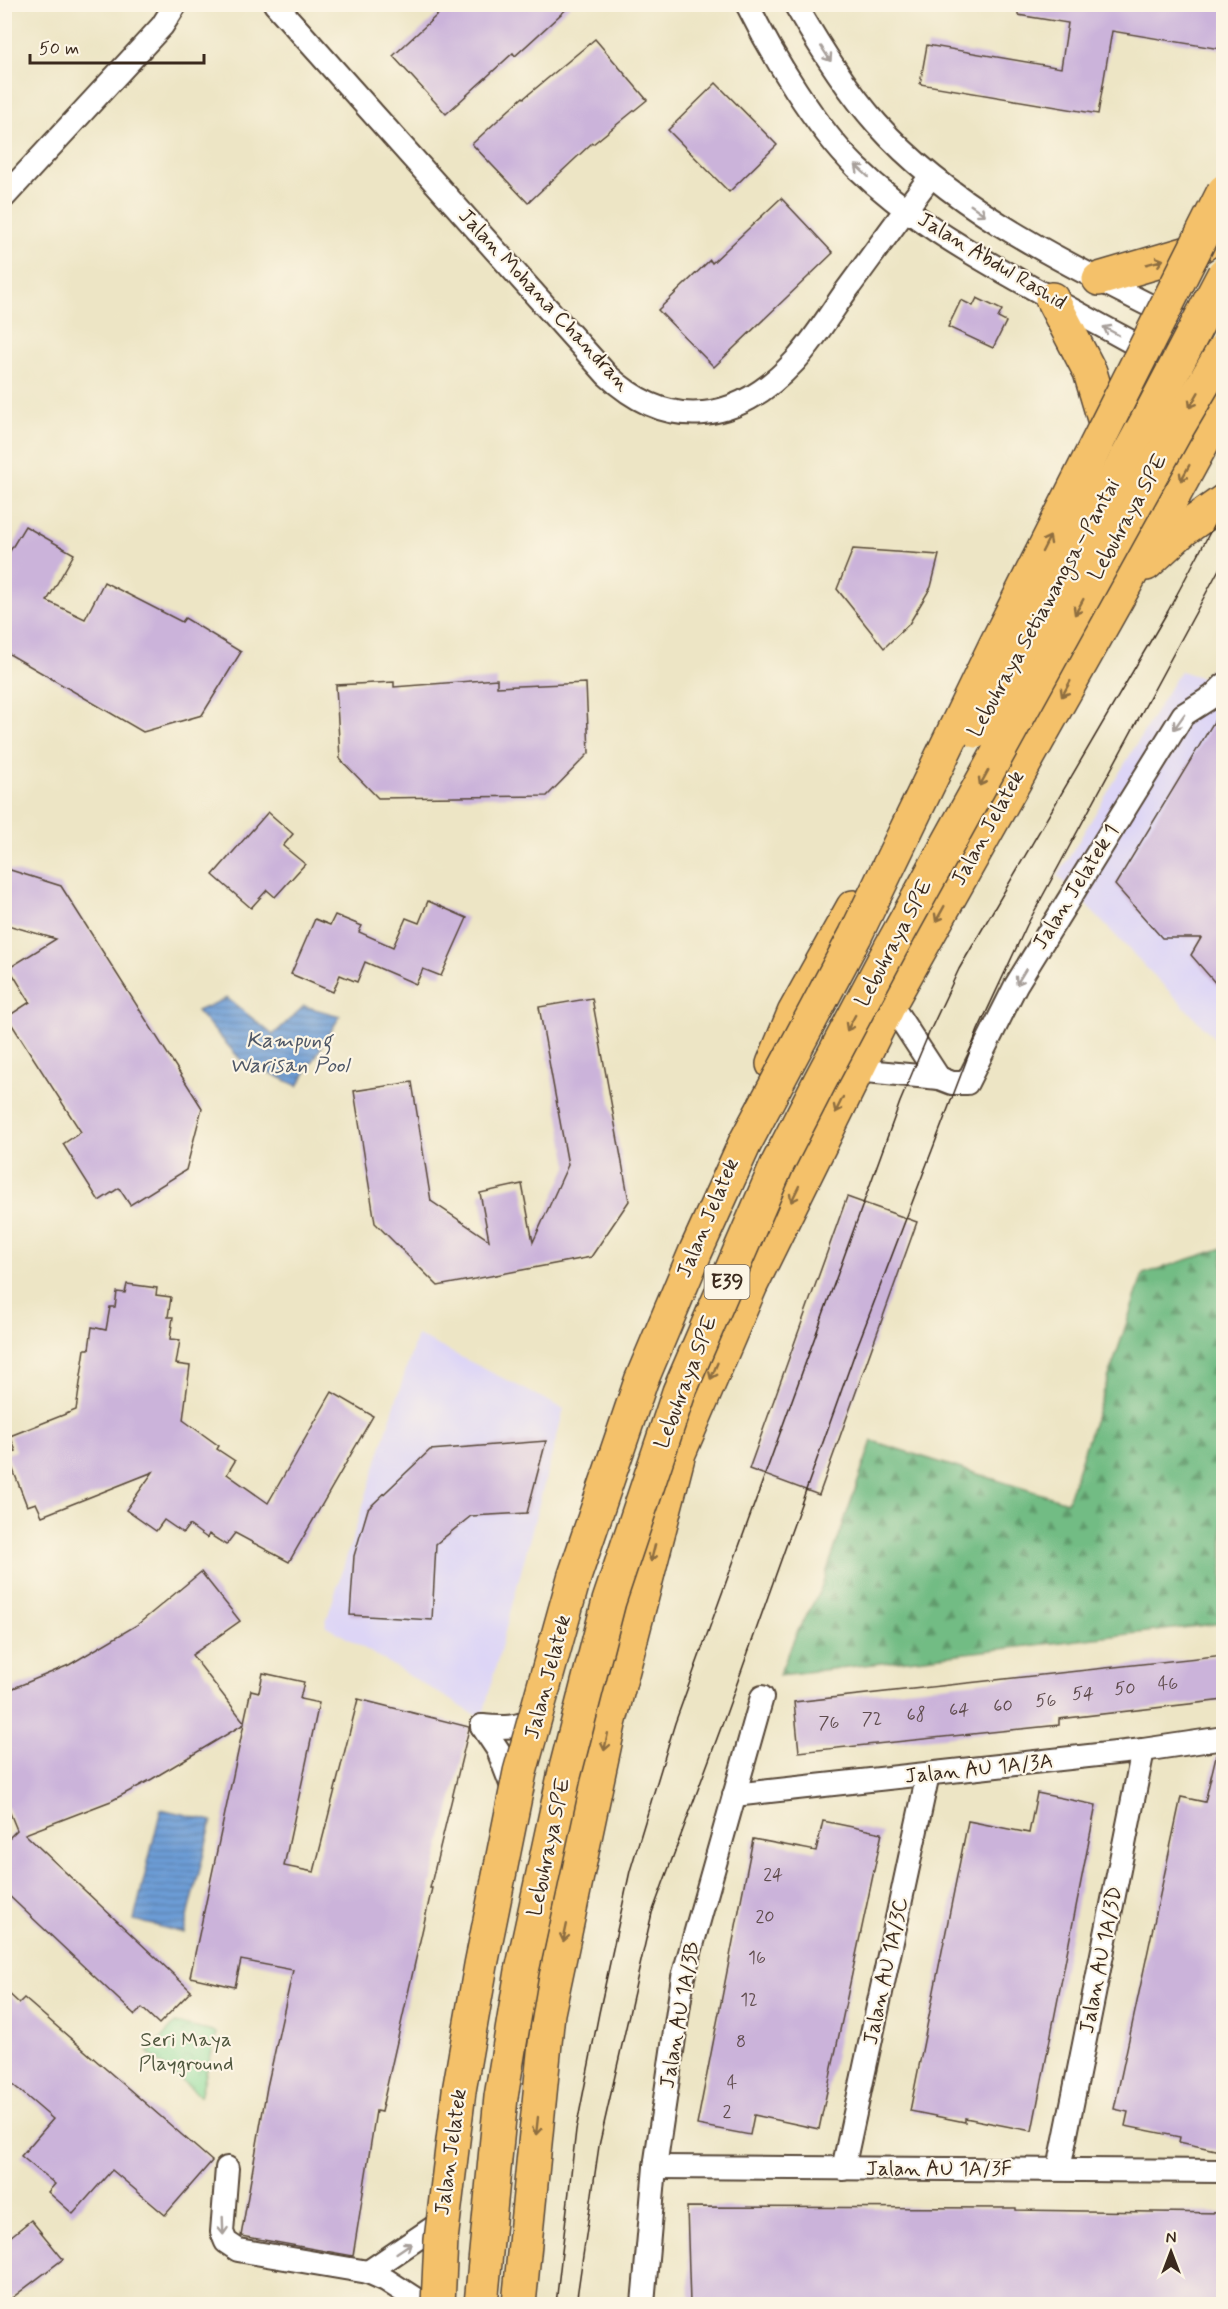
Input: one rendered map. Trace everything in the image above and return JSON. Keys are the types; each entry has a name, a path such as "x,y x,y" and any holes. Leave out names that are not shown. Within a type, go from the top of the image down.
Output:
{"main road":[{"path":"855,936 996,644 1224,191"},
{"path":"1099,279 1191,252 1224,231"},
{"name":"Jalan Jelatek","path":"433,2304 440,2223 458,2101 489,1924 518,1802 544,1676 637,1402 654,1363 683,1275 794,1013 892,835 966,727 1120,482 1181,369 1192,327 1224,259"},
{"name":"Lebuhraya Setiawangsa–Pantai","path":"855,936 955,772 1148,419 1224,274"},
{"path":"1052,299 1090,372 1107,427 1120,482"},
{"name":"Lebuhraya SPE","path":"481,2304 501,2097 522,1971 562,1787 609,1601 679,1392 777,1165 825,1071 896,937 1145,486 1224,349"},
{"name":"Jalan Jelatek","path":"519,2304 548,2013 609,1724 679,1453 751,1286 890,1003 1126,583 1224,403"},
{"path":"1126,583 1183,530 1224,501"},
{"name":"Lebuhraya SPE","path":"438,2304 441,2240 459,2091 480,1965 520,1772 574,1578 641,1381 695,1253 745,1143 855,936"}],"street":[{"path":"4,197 162,26 176,4"},
{"name":"Jalan Mohana Chandran","path":"275,4 608,375 624,391 662,410 688,415 718,413 741,404 766,388 795,360 931,176"},
{"name":"Jalan Abdul Rashid","path":"747,4 773,52 811,111 856,166 906,209 972,254 1181,369"},
{"name":"Jalan Abdul Rashid","path":"795,4 840,77 877,124 931,176 1004,228 1192,327"},
{"name":"Jalan Jelatek 1","path":"856,1070 967,1083 1016,985 1183,715 1220,695"},
{"path":"890,1003 939,1078"},
{"name":"Jalan AU 1A/3B","path":"643,2304 655,2167 683,1977 762,1697"},
{"path":"518,1802 498,1750 482,1726 502,1728 524,1725 536,1719"},
{"name":"Jalan AU 1A/3A","path":"734,1795 1143,1750 1224,1738"},
{"name":"Jalan AU 1A/3D","path":"1059,2169 1143,1750"},
{"name":"Jalan AU 1A/3C","path":"843,2169 928,1774"},
{"name":"Jalan AU 1A/3F","path":"655,2167 1224,2170"},
{"path":"227,2168 222,2232 226,2242 237,2250 359,2271 387,2280 423,2304"},
{"path":"359,2271 440,2223"}],"shaded area":[{"path":"1223,652 1223,1047 1058,876 1180,671 1203,678"},
{"path":"417,1335 564,1409 482,1719 325,1625"}],"green space":[{"path":"1223,1248 1223,1623 779,1675 798,1630 820,1591 872,1441 1067,1502 1143,1274"},
{"name":"Seri Maya Playground","path":"175,2023 217,2033 200,2096 148,2053"}],"water":[{"name":"Kampung Warisan Pool","path":"227,998 273,1035 304,1006 340,1016 298,1086 240,1059 197,1011"},
{"path":"161,1809 212,1821 184,1933 134,1920"}],"building":[{"path":"449,4 572,4 515,56 513,53 446,114 393,56"},
{"path":"1018,4 1224,4 1224,28 1220,49 1112,31 1098,114 920,84 927,45 1061,68 1068,23 1018,15"},
{"path":"595,39 647,100 592,143 528,203 472,144 523,97"},
{"path":"716,83 777,145 729,192 668,130"},
{"path":"781,198 833,253 714,367 658,310 710,260 712,263"},
{"path":"977,298 1002,310 998,318 1006,322 993,348 948,327 961,300 973,306"},
{"path":"25,526 74,554 47,601 85,619 104,582 182,622 185,618 241,652 202,715 143,732 4,651 4,561"},
{"path":"853,549 939,555 931,587 909,624 884,648 837,589"},
{"path":"497,679 497,687 586,683 589,753 547,796 378,798 340,759 336,685 394,682 394,687"},
{"path":"1224,705 1224,993 1191,955 1201,938 1162,938 1115,885"},
{"path":"268,812 293,834 283,846 305,864 275,897 267,890 251,908 213,875"},
{"path":"4,868 61,886 202,1108 186,1170 130,1205 119,1188 99,1201 63,1144 81,1132 7,1017 30,1002 9,968 56,939 4,924"},
{"path":"428,901 467,918 441,976 423,969 416,984 365,962 357,982 340,975 333,992 291,974 315,919 330,925 335,915 362,926 359,932 393,947 406,918 419,923"},
{"path":"592,998 629,1201 591,1257 438,1286 375,1223 354,1091 412,1082 431,1201 489,1240 480,1193 522,1184 533,1242 568,1165 539,1007"},
{"path":"847,1197 917,1222 819,1495 749,1469"},
{"path":"127,1284 157,1288 156,1295 171,1297 168,1317 173,1317 170,1339 180,1340 176,1364 190,1366 183,1420 219,1446 217,1449 235,1461 227,1474 268,1503 332,1392 373,1416 289,1562 235,1533 226,1545 209,1534 207,1538 189,1525 183,1533 164,1520 156,1531 126,1510 153,1472 42,1516 36,1503 27,1506 7,1454 16,1451 10,1436 76,1410 85,1349 89,1349 92,1327 106,1330 110,1307 115,1307 117,1292 125,1293"},
{"path":"546,1441 527,1513 471,1516 436,1544 432,1620 350,1615 354,1556 368,1509 430,1450"},
{"path":"201,1572 240,1621 192,1655 244,1722 251,1690 259,1692 263,1673 304,1682 300,1699 319,1703 284,1866 314,1872 358,1699 469,1727 430,1888 432,1888 381,2112 376,2111 353,2256 241,2236 267,2087 293,1970 241,1960 235,1987 190,1977 244,1724 111,1801 25,1834 191,1991 159,2024 142,2008 135,2015 4,1891 4,1843 17,1830 4,1798 4,1692 69,1665 137,1625"},
{"path":"1224,1655 1224,1700 1059,1719 1059,1725 799,1752 794,1702"},
{"path":"1216,1756 1224,1757 1224,2152 1179,2142 1180,2137 1125,2126 1128,2112 1114,2109 1181,1797 1205,1802"},
{"path":"1037,1793 1096,1805 1032,2131 965,2118 965,2122 910,2111 968,1821 1029,1833"},
{"path":"823,1821 882,1833 819,2129 754,2115 750,2135 697,2125 753,1839 816,1851"},
{"path":"4,1989 19,2003 24,1998 212,2161 165,2215 112,2170 73,2214 48,2192 55,2184 21,2156 53,2119 4,2077"},
{"path":"687,2207 1016,2208 1016,2210 1224,2213 1224,2304 690,2304"},
{"path":"31,2220 63,2259 4,2304 4,2242"}],"tram line":[{"path":"556,2304 576,2130 630,1871 675,1723 900,1102 959,969 1168,611 1224,506"},
{"path":"576,2304 599,2146 652,1913 725,1717 857,1347 978,1030 1027,925 1224,560"}]}
